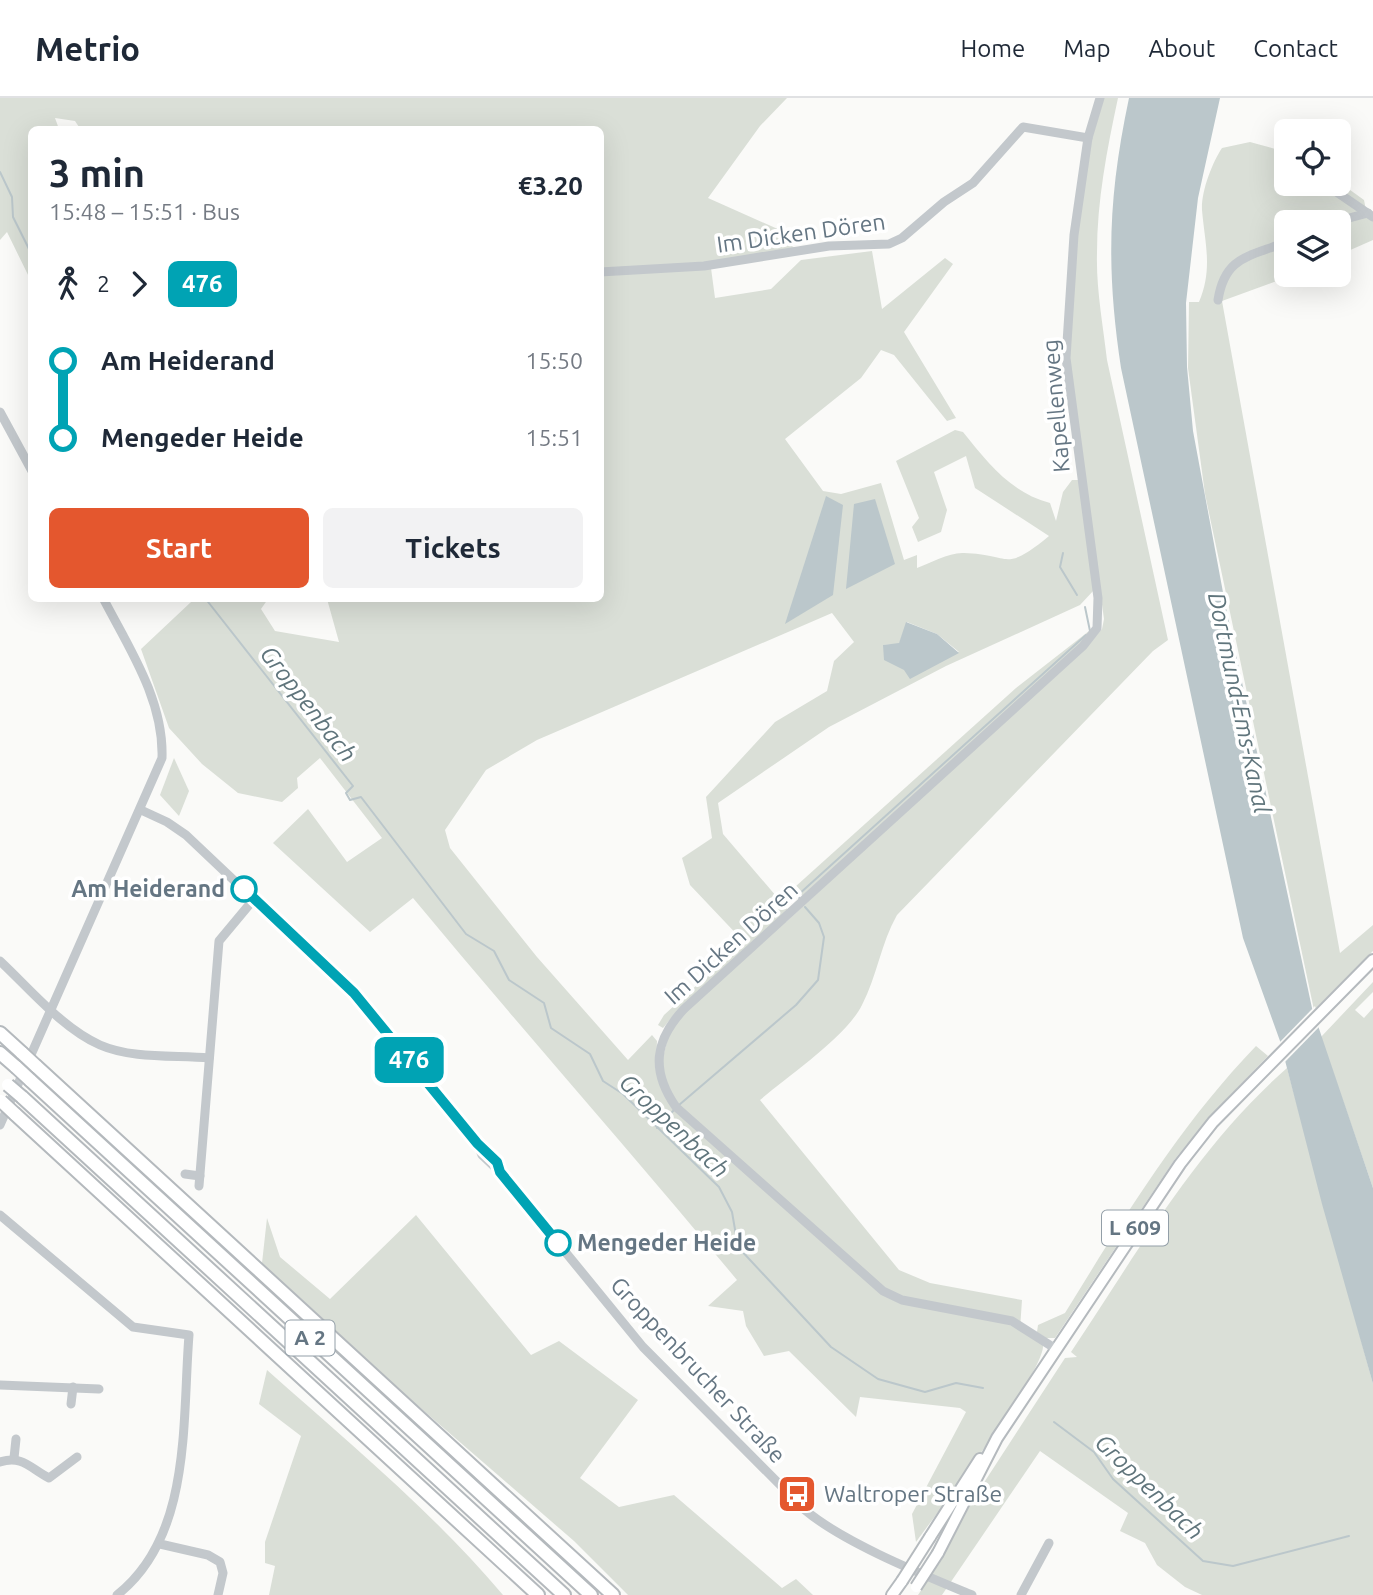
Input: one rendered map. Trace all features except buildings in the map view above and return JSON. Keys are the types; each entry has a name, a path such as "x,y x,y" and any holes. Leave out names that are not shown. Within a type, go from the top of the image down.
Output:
{"highway":[{"path":"0,1033 613,1595"},
{"name":"A 2","path":"0,1053 591,1595"},
{"name":"A 2","path":"4,1082 564,1595"},
{"path":"1,1100 538,1595"},
{"path":"490,1551 524,1595"}],"main road":[{"name":"L 609","path":"892,1595 1180,1164 1213,1122 1373,960"},
{"name":"L 609","path":"913,1591 938,1553 997,1438"}],"street":[{"name":"Kapellenweg","path":"1097,628 1098,598 1066,358 1074,235 1088,138 1100,98"},
{"name":"Im Dicken Dören","path":"604,272 704,265 829,246 889,244 902,238 944,202 973,183 1023,127 1088,138"},
{"path":"1342,196 1370,215"},
{"path":"1351,219 1370,215"},
{"path":"1218,300 1226,271 1238,261 1274,247"},
{"path":"0,412 28,464"},
{"path":"0,1125 159,770 163,737 140,667 105,602"},
{"name":"Im Dicken Dören","path":"1056,1349 1012,1321 902,1300 883,1291 676,1107 662,1084 659,1062 661,1042 668,1026 684,1009 1063,664 1097,628"},
{"name":"Groppenbrucher Straße","path":"141,810 175,827 354,993 477,1143 482,1155 500,1172 643,1346 806,1510 855,1540 972,1595"},
{"path":"199,1186 219,941 254,899"},
{"path":"0,961 84,1037 102,1046 124,1051 209,1058"},
{"path":"185,1174 200,1176"},
{"path":"0,1215 133,1327 189,1335 177,1485 170,1522 160,1544 138,1576 117,1595"},
{"path":"0,1385 99,1389"},
{"path":"71,1404 73,1387"},
{"path":"14,1458 16,1439"},
{"path":"0,1462 14,1458 49,1478 77,1457"},
{"path":"1021,1595 1049,1543"},
{"path":"160,1544 208,1555 220,1562 223,1573 218,1595"}],"shaded area":[{"path":"0,98 787,98 760,126 708,198 780,230 777,237 795,248 711,268 715,298 771,289 801,260 872,251 882,309 945,258 953,264 904,332 956,418 947,421 894,355 881,350 861,378 785,439 823,491 841,494 881,483 904,560 917,555 917,568 958,553 1014,558 1023,555 1049,536 975,488 966,456 934,472 947,510 941,532 918,542 912,527 919,518 896,461 955,430 963,432 1011,484 1050,503 1056,521 1063,492 1072,480 1080,480 1094,590 1080,605 946,666 829,727 718,803 723,834 788,910 786,922 1102,629 1104,619 1068,358 1077,230 1092,138 1104,98 1118,98 1097,234 1099,293 1107,360 1168,640 1153,651 897,915 867,994 854,1017 830,1043 760,1100 899,1270 930,1283 1022,1300 1020,1329 1043,1345 1039,1359 1010,1411 916,1542 912,1514 966,1412 960,1408 860,1397 856,1417 789,1351 764,1356 746,1326 743,1311 708,1306 737,1280 413,898 370,932 273,843 308,809 347,862 382,838 320,758 297,778 298,788 282,802 238,793 202,764 169,728 141,649 191,602 266,602 261,609 275,631 339,642 328,602 604,602 604,126 78,126 75,121 55,118 58,126 28,126 28,275 7,232 0,240","holes":["832,613 854,642 834,661 827,691 775,722 706,797 712,838 682,858 690,885 744,942 664,1015 658,1025 663,1028 674,1015 660,1068 656,1061 657,1041 652,1035 628,1060 537,957 450,848 445,830 486,770 537,740","907,622 937,634 959,652 883,645 899,644"]},
{"path":"1250,142 1274,149 1274,196 1351,196 1351,191 1364,200 1366,210 1373,216 1373,240 1351,250 1351,210 1274,210 1274,282 1222,301 1340,953 1373,925 1373,951 1314,1010 1205,494 1188,368 1189,302 1199,302 1207,267 1202,203 1211,169 1222,148"},
{"path":"1089,631 1091,633 805,899 795,887 1016,688"},
{"path":"174,758 189,791 179,816 160,795"},
{"path":"1373,982 1373,992 1355,1010 1364,1018 1373,1008 1373,1188 1321,1037"},
{"path":"1256,1046 1268,1056 1209,1117 1175,1159 1055,1338 1046,1338 1037,1332 1038,1325 1065,1313 1153,1174 1202,1108"},
{"path":"1287,1068 1373,1384 1373,1595 1202,1595 1185,1587 1157,1565 1145,1543 1120,1531 1128,1513 1040,1451 942,1595 918,1595 942,1559 972,1501 1065,1358 1077,1357 1071,1352 1170,1203 1224,1132"},
{"path":"416,1215 531,1355 559,1341 638,1400 580,1478 619,1507 674,1495 782,1588 796,1579 813,1595 628,1595 574,1541 417,1405 262,1263 267,1218 280,1257 330,1299"},
{"path":"267,1370 419,1506 503,1595 269,1595 275,1566 265,1563 265,1542 301,1436 259,1404"}],"water":[{"name":"Dortmund-Ems-Kanal","path":"1129,98 1220,98 1198,198 1186,303 1187,367 1193,431 1225,603 1312,1008 1373,1188 1373,1384 1322,1204 1280,1041 1243,938 1121,368 1111,265 1113,201"},
{"path":"826,496 843,505 833,595 785,624"},
{"path":"875,499 895,564 846,589 854,504"},
{"path":"906,622 937,634 959,653 910,679 904,670 884,660 883,645 899,643"}],"pier":[{"path":"1315,1006 1321,1025 1282,1065 1277,1045"}],"waterway":[{"name":"Groppenbach","path":"0,172 12,197 13,217 28,247"},
{"path":"1063,553 1060,567 1077,595"},
{"name":"Groppenbach","path":"208,602 353,786 346,793 350,800 361,797 466,934 494,951 509,980 544,1003 551,1028 590,1054 603,1081 623,1094 719,1187 732,1212 738,1247 831,1347 878,1379 925,1392 956,1383 983,1388"},
{"path":"1085,607 1090,631"},
{"path":"800,900 798,895 1086,635"},
{"path":"679,1105 796,1005 818,980 824,937 819,923 805,907"},
{"path":"657,1128 675,1109"},
{"name":"Groppenbach","path":"1054,1422 1094,1452 1113,1479 1203,1561 1233,1566 1349,1536"}],"bus line":[{"name":"476","path":"244,889 354,993 477,1143 497,1162 500,1172 558,1243"}],"place":[{"name":"Am Heiderand","path":"244,889"},
{"name":"Mengeder Heide","path":"558,1243"},
{"name":"Waltroper Straße","path":"797,1494"}]}
